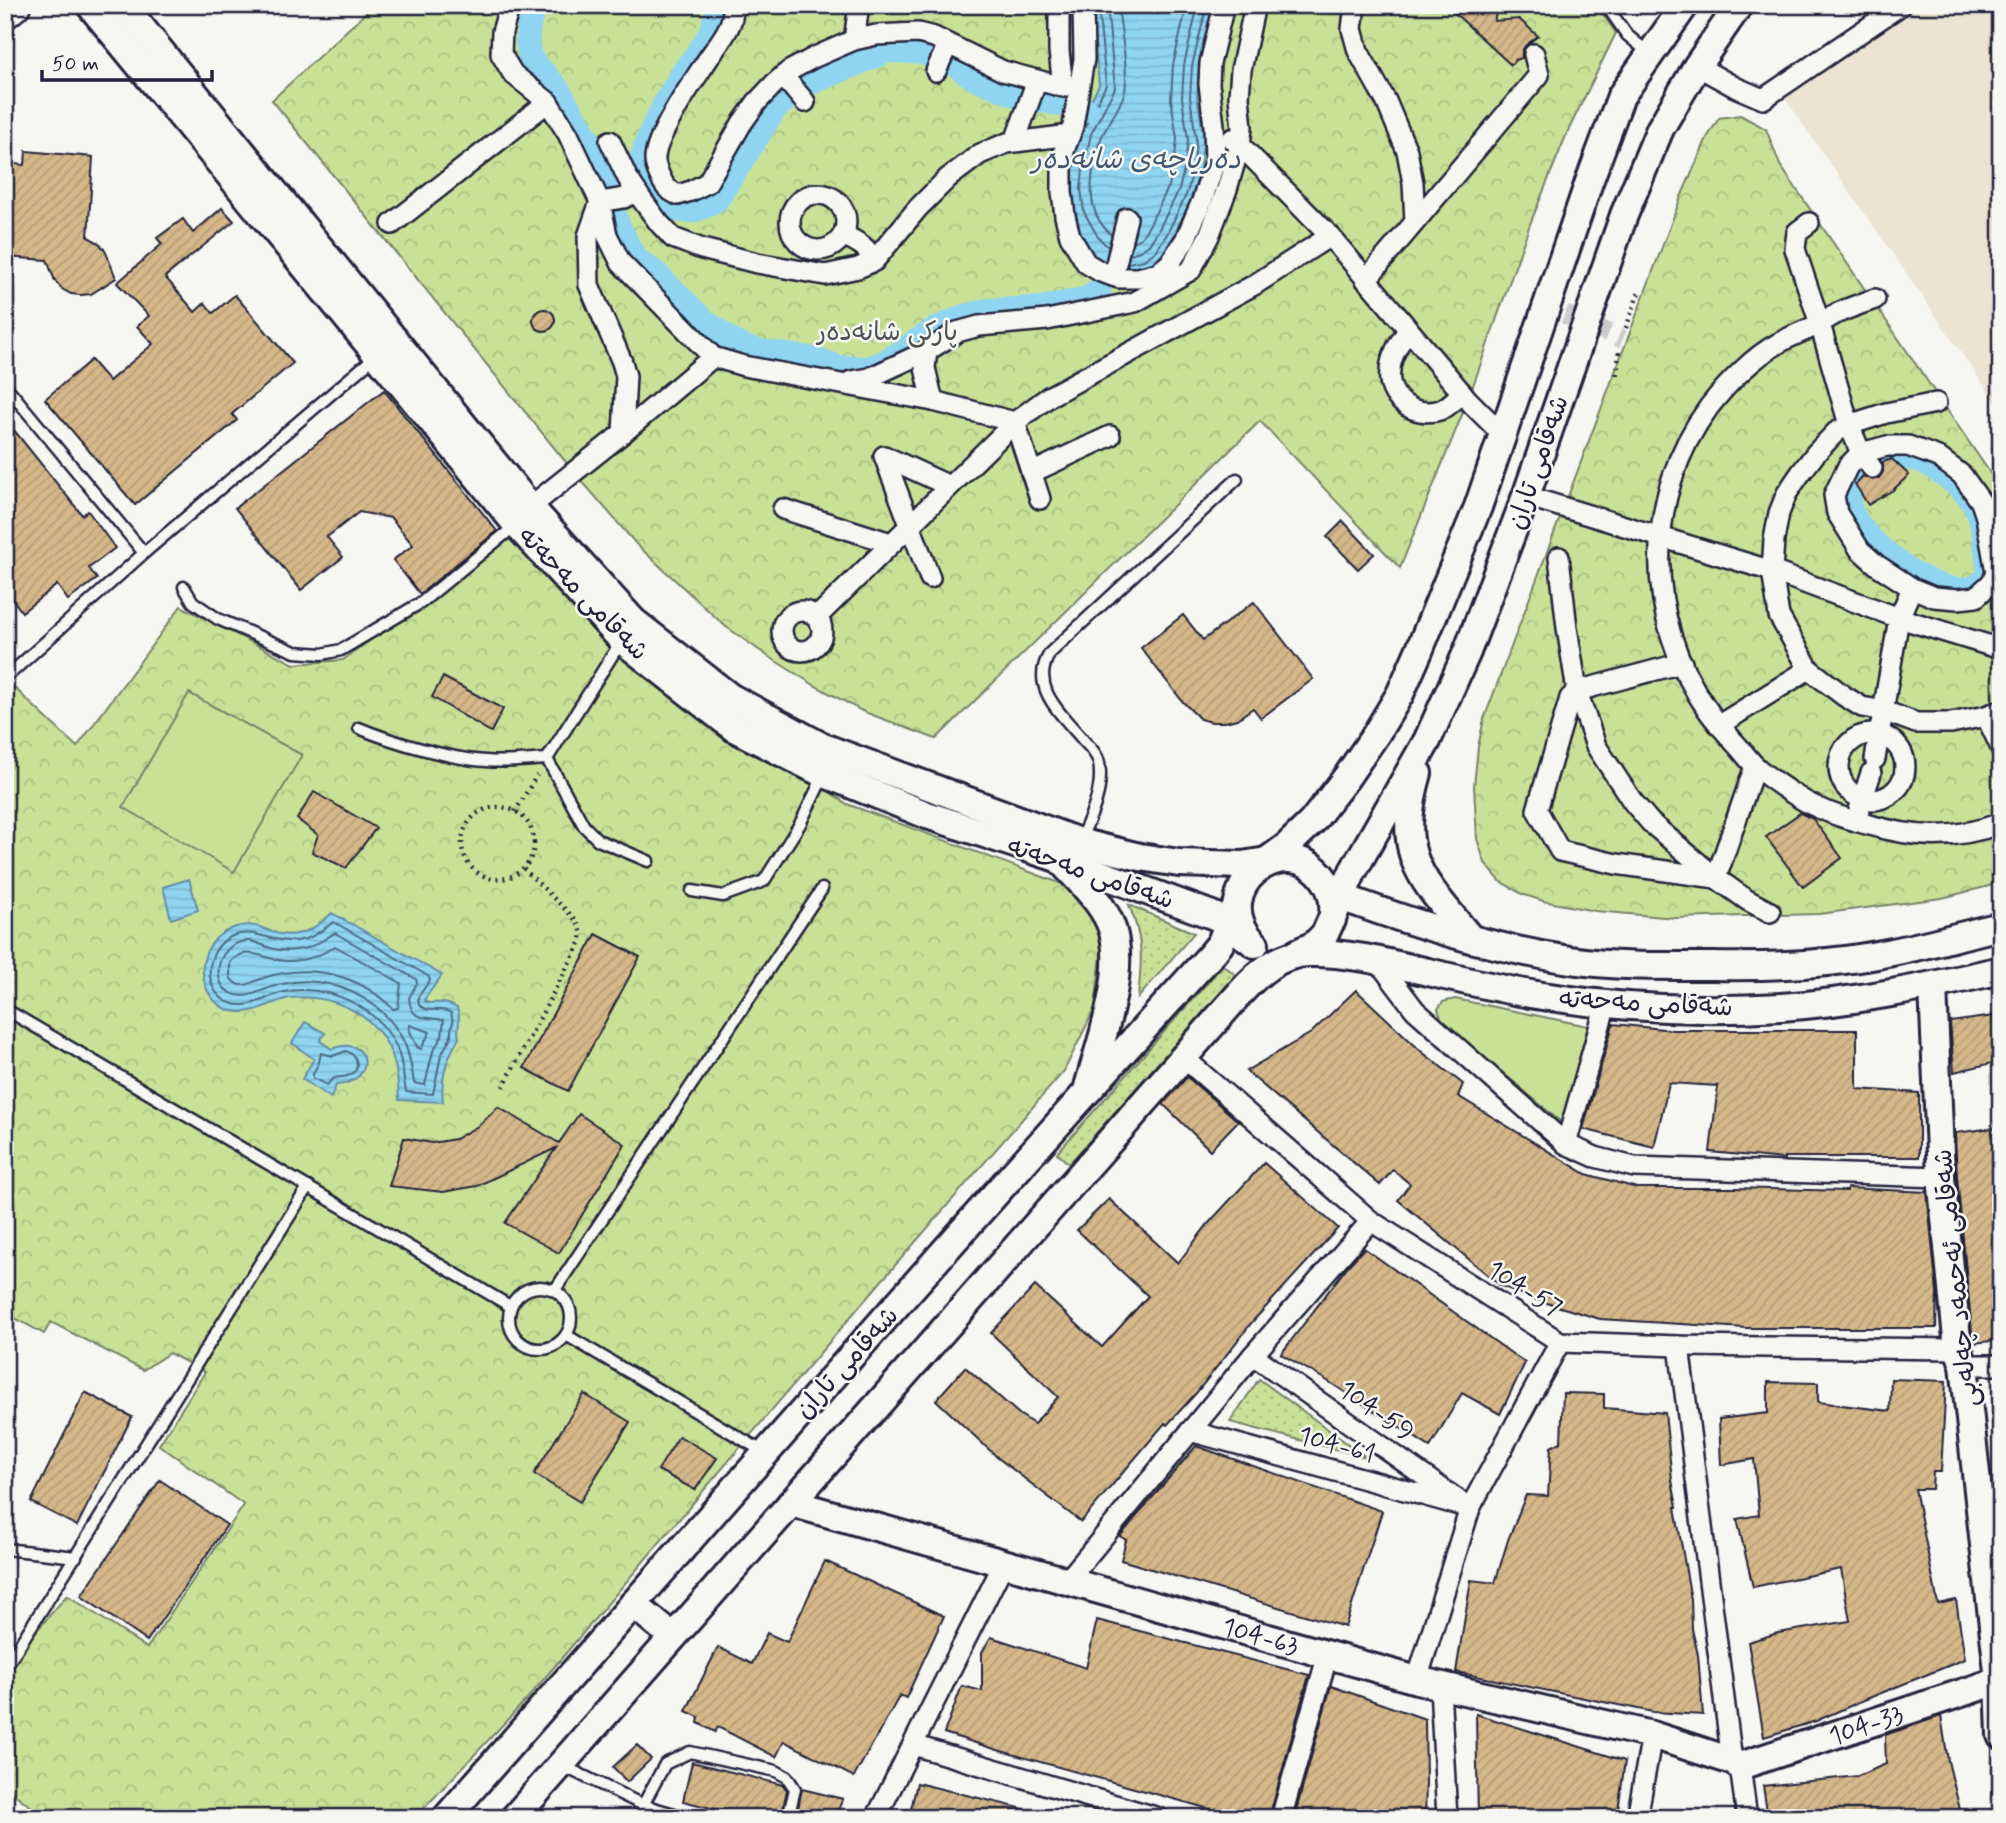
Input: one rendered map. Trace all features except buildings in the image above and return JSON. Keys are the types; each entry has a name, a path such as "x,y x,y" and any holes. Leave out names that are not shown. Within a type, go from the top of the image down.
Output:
{"main road":[{"path":"5,13 15,5"},
{"name":"شەقامی مەحەتە","path":"90,5 377,355 523,516 633,621 730,697 823,747 1204,911 1233,913 1255,944 1269,952 1330,954 1377,960 1486,986 1606,1004 1691,1008 1780,1007 1853,999 1933,986 2001,970"},
{"name":"شەقامی مەحەتە","path":"123,5 622,640 734,728 820,772 927,815 1069,851 1230,866 1268,863"},
{"name":"شەقامی تاران","path":"1268,863 1312,822 1346,778 1400,694 1478,507 1621,96 1667,5"},
{"name":"شەقامی تاران","path":"1621,96 1685,5"},
{"name":"شەقامی تاران","path":"522,1816 561,1764 1252,980 1292,954 1307,950 1320,940 1332,920 1334,889 1353,871 1427,741 1467,652 1526,496 1624,215 1660,129 1697,66 1739,5"},
{"path":"1427,741 1412,792 1408,835 1411,853 1419,873 1471,939"},
{"path":"1069,851 1111,924 1116,955 1113,1000 1086,1092"},
{"path":"1233,913 1246,880 1268,863 1295,860 1317,870 1334,889"},
{"name":"شەقامی مەحەتە","path":"1334,889 1380,911 1471,939 1570,960 1649,966 1759,967 1819,962 1881,954 2001,926"},
{"name":"شەقامی تاران","path":"446,1818 766,1453 1210,956 1220,944 1233,913"},
{"name":"شەقامی ئەحمەد چەلەبی","path":"1933,986 1941,1177 2000,1680 2001,1735"},
{"name":"104-63","path":"791,1503 1429,1683 1652,1735 1736,1763"},
{"path":"633,1604 673,1637"},
{"name":"104-33","path":"1736,1763 2000,1680"}],"street":[{"path":"510,5 502,32 501,54 513,74 548,102 568,134 600,202 607,235 621,263 713,357 744,366 933,401 1014,422"},
{"path":"732,5 734,10 724,37 660,140 655,160 666,188 678,195 707,183 757,102 783,76 815,57 854,40 919,33 934,37 1003,71 1063,87 1059,51 1059,5"},
{"path":"854,40 859,5"},
{"path":"1083,5 1084,59 1062,170 1065,216 1070,236 1086,263 1111,275 1138,278 1158,273 1170,262 1185,240 1215,162 1210,63 1224,5"},
{"path":"1216,39 1224,37 1234,5"},
{"path":"1244,5 1243,26 1249,34"},
{"path":"840,383 869,378 927,351 957,332 979,326 1047,320 1135,302 1191,271 1209,236 1240,145 1242,128 1238,97 1255,5"},
{"path":"1355,5 1352,29 1358,51 1386,101 1407,150 1413,183 1415,221"},
{"path":"1697,66 1763,99 1901,5"},
{"path":"936,71 948,44"},
{"path":"1366,280 1539,75 1534,54"},
{"path":"783,76 805,102"},
{"path":"1015,141 1037,80"},
{"path":"392,224 548,102"},
{"path":"1214,125 1240,145 1330,236 1462,393 1502,434"},
{"path":"610,141 627,177 630,195 673,238 702,249 757,263 825,275 858,268 874,261 918,208 948,178 980,154 1007,143 1071,130"},
{"path":"600,202 630,195"},
{"path":"600,202 588,236 589,285 626,376 623,433"},
{"path":"1111,275 1127,218"},
{"path":"1809,223 1797,232 1796,248 1849,425 1867,461"},
{"path":"843,235 870,252 874,261"},
{"path":"817,617 1014,422 1049,396 1254,285 1330,236"},
{"path":"1875,299 1837,313 1777,344 1749,365 1711,404 1698,423 1676,469 1659,537 1660,583 1665,614 1682,663 1706,709 1755,766 1798,798 1829,812 1898,833 1944,836 1966,834 2001,823"},
{"path":"1408,330 1398,346 1389,371 1400,403 1420,411 1436,411 1449,405 1462,393"},
{"path":"927,351 925,368 933,401"},
{"path":"523,516 713,357"},
{"path":"1936,402 1886,413 1849,425 1836,432 1816,453 1787,493 1774,540 1772,571 1780,616 1809,669 1862,707 1884,711 1916,723 1951,723 1994,713 2001,748"},
{"path":"1014,422 1040,499"},
{"path":"1031,473 1110,436"},
{"path":"1887,446 1908,446 1938,457 1962,475 1981,502 1986,516 1988,534 1999,572 1992,582 1972,587 1958,599 1934,597 1912,588 1860,550 1837,513 1834,495 1848,466 1867,461 1887,446"},
{"path":"930,578 884,456 949,486"},
{"path":"1526,496 1772,571 1899,618 2001,649"},
{"path":"783,509 891,543"},
{"path":"1559,557 1577,691 1596,746 1633,802 1651,823 1716,878 1770,912"},
{"path":"1856,821 1880,736 1899,618 1912,588"},
{"path":"1682,663 1577,691 1570,698 1537,810 1560,852 1616,864 1716,878"},
{"path":"1719,725 1809,669"},
{"path":"1872,734 1880,736 1892,741 1899,749 1904,760 1904,774 1899,786 1887,796 1863,799 1844,785 1839,770 1841,758 1856,739 1872,734"},
{"path":"1841,758 1904,774"},
{"path":"1716,878 1755,766"},
{"path":"1377,960 1415,1010 1566,1144 1595,1157 1634,1167 1941,1177"},
{"path":"1566,1144 1606,1004"},
{"name":"104-57","path":"1184,1058 1371,1221 1560,1342 1961,1357 2001,1365"},
{"path":"1067,1581 1253,1355 1371,1221"},
{"path":"1447,1818 1429,1683 1470,1508 1560,1342"},
{"path":"1679,1346 1736,1763 1747,1818"},
{"name":"104-59","path":"1253,1355 1470,1508"},
{"name":"104-61","path":"1190,1431 1470,1508"},
{"path":"876,1818 1004,1563"},
{"path":"1281,1818 1328,1654"},
{"path":"1637,1818 1652,1735"},
{"path":"913,1745 1159,1818"}],"lane":[{"path":"1606,5 1627,36 1644,50"},
{"path":"12,672 144,553 377,355"},
{"path":"5,384 144,553"},
{"path":"1069,851 1092,814 1098,789 1099,763 1094,752 1048,698 1041,680 1045,661 1049,653 1237,479"},
{"path":"184,587 193,602 218,619 295,652 322,653 341,650 422,602 523,516"},
{"path":"547,759 622,640"},
{"path":"359,728 441,753 486,761 547,759"},
{"path":"547,759 584,827 597,840 649,861"},
{"path":"692,891 723,896 764,881 800,824 819,785 820,772"},
{"path":"555,1290 822,889"},
{"path":"5,1009 510,1306"},
{"path":"5,1668 309,1187"},
{"path":"544,1287 555,1290 569,1305 570,1326 559,1343 540,1349 530,1348 514,1336 509,1326 510,1306 524,1290 544,1287"},
{"path":"566,1335 766,1453"},
{"path":"5,1559 8,1549 76,1557"},
{"path":"643,1805 665,1764 690,1752 776,1771 787,1777 794,1789 788,1818"},
{"path":"561,1764 643,1805 688,1818"}],"path":[{"path":"1626,328 1639,292"},
{"path":"1617,374 1619,351"},
{"path":"515,812 547,759"},
{"path":"491,808 504,808 524,818 534,839 534,850 524,869 504,879 480,875 464,856 464,832 470,821 491,808"},
{"path":"503,1087 582,935 574,918 524,869"}],"shaded area":[{"path":"1916,5 2001,5 2001,410 1784,97"}],"green space":[{"name":"پارکی شانەدەر","path":"374,5 1596,5 1616,33 1567,133 1530,224 1468,400 1400,568 1260,421 936,739 862,711 766,655 725,626 637,545 569,466 272,100"},
{"path":"1740,115 1766,129 1780,165 2001,489 2001,883 1942,898 1819,914 1675,918 1595,911 1543,901 1522,894 1500,881 1485,863 1477,839 1474,786 1484,719 1681,197 1707,138 1719,118"},
{"path":"511,538 634,657 847,804 1065,885 1084,896 1093,908 1102,945 1095,1008 1064,1071 859,1307 527,1699 415,1818 46,1818 5,1787 5,1668 67,1595 147,1648 244,1505 159,1445 205,1372 169,1353 143,1370 51,1322 44,1334 15,1318 5,1330 5,679 77,747 181,606 294,664 343,660"},
{"path":"189,693 302,755 234,872 123,807"},
{"path":"1129,905 1194,933 1138,998 1141,951"},
{"path":"1223,965 1236,975 1069,1164 1057,1153"},
{"path":"1455,999 1588,1026 1562,1123 1442,1021 1438,1009 1443,1002"},
{"path":"1259,1379 1366,1457 1230,1422"}],"water":[{"name":"دەریاچەی شانەدەر","path":"1091,5 1213,5 1199,67 1197,96 1204,138 1193,196 1161,256 1147,266 1126,270 1109,266 1086,248 1077,234 1065,189 1077,127 1099,85"},
{"path":"189,879 198,910 171,919 163,887"},
{"path":"332,913 442,975 424,1000 428,1003 450,1004 457,1008 458,1013 459,1038 445,1068 443,1102 399,1100 398,1080 389,1048 372,1024 348,1008 334,1002 305,997 290,998 253,1011 239,1012 218,1004 211,996 203,975 203,964 206,953 220,935 249,925 288,935 302,933 315,927"},
{"path":"305,1022 325,1033 320,1041 332,1049 354,1047 361,1052 364,1060 364,1068 359,1075 350,1082 336,1085 331,1098 302,1079 314,1059 292,1043"}],"waterway":[{"path":"536,5 527,41 530,57 558,89 593,147 618,224 629,247 638,260 657,274 705,321 734,342 752,350 817,359 840,367 868,368 884,362 933,330 964,316 987,310 1042,308 1088,298 1099,290 1109,266"},
{"path":"716,5 716,15 709,34 662,109 641,163 642,175 650,192 660,202 677,210 698,210 717,200 776,108 804,86 888,51 919,52 954,64 972,77 1017,96 1087,110"},
{"path":"1899,457 1918,460 1937,470 1954,482 1974,504 1982,527 1989,573 1976,586 1958,589 1936,584 1913,573 1872,540 1858,522 1850,507 1849,497 1858,475 1873,463 1899,457"}],"tunnel":[{"path":"1538,303 1623,339"}]}
